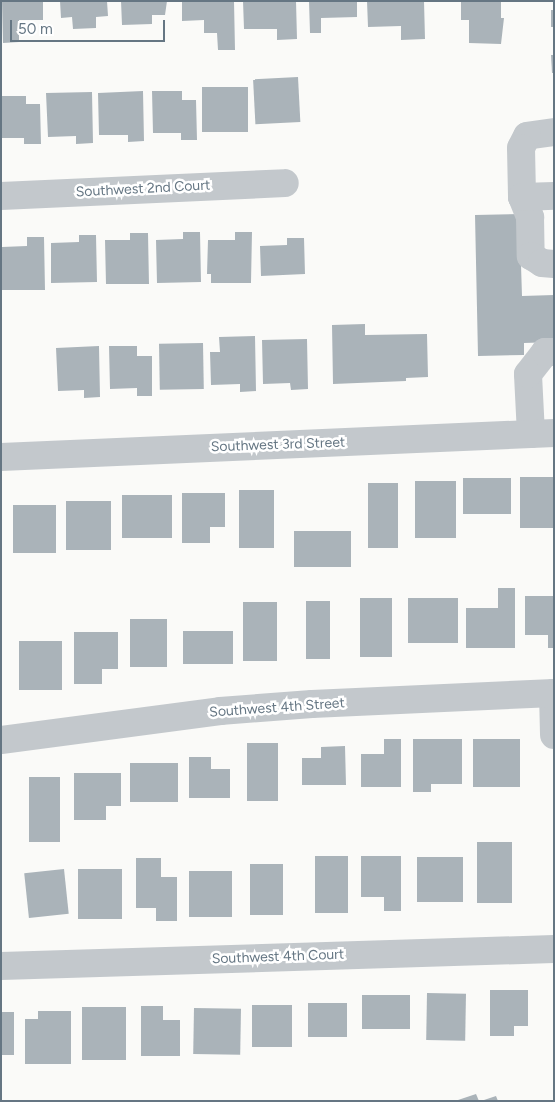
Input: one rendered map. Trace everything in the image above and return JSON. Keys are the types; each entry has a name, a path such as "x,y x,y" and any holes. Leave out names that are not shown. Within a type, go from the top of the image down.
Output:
{"street":[{"path":"554,132 527,136 521,148 522,197 530,217 531,256 542,263 554,264"},
{"name":"Southwest 2nd Court","path":"1,196 285,182"},
{"path":"522,197 554,196"},
{"path":"542,434 528,374 545,352 554,352"},
{"name":"Southwest 3rd Street","path":"1,457 542,434"},
{"path":"553,693 554,735"},
{"name":"Southwest 4th Street","path":"1,740 220,711 312,704 553,693"},
{"name":"Southwest 4th Court","path":"1,966 554,949"}],"building":[{"path":"2,1 43,1 43,20 19,20 19,42 3,43"},
{"path":"60,1 107,1 108,16 96,17 96,28 73,29 72,17 61,18"},
{"path":"121,1 167,1 165,15 152,15 152,24 122,25"},
{"path":"182,1 234,1 235,50 218,50 217,33 204,33 204,20 182,21"},
{"path":"243,1 296,1 297,39 277,40 277,29 244,29"},
{"path":"309,1 357,1 357,17 321,18 321,33 310,33"},
{"path":"367,1 424,1 425,39 401,40 401,26 368,27"},
{"path":"461,1 501,1 501,18 504,18 501,44 469,43 469,20 461,20"},
{"path":"551,10 554,10 554,27 551,27"},
{"path":"551,55 554,55 554,73 552,73"},
{"path":"298,77 300,122 255,124 253,79"},
{"path":"202,87 248,87 248,132 202,132"},
{"path":"143,91 144,141 128,142 128,135 99,135 98,93"},
{"path":"152,91 182,91 182,100 196,100 197,140 181,140 181,133 153,133"},
{"path":"92,92 93,143 76,144 76,136 48,137 46,93"},
{"path":"1,96 26,96 26,104 40,104 41,144 24,144 24,138 1,138"},
{"path":"526,214 520,233 522,296 554,295 554,342 524,343 524,355 478,356 475,215"},
{"path":"183,232 200,232 201,282 157,283 156,240 183,239"},
{"path":"235,232 252,232 251,283 211,283 211,274 207,274 208,240 235,240"},
{"path":"130,233 148,233 149,284 106,284 105,240 130,240"},
{"path":"79,235 96,235 97,282 51,283 51,243 79,242"},
{"path":"27,237 44,237 45,290 2,290 2,247 27,246"},
{"path":"287,238 304,238 305,274 261,276 260,246 287,245"},
{"path":"365,324 365,335 427,334 428,377 406,378 406,381 333,384 332,325"},
{"path":"255,336 256,391 240,392 240,384 211,385 210,352 220,352 219,337"},
{"path":"307,339 308,389 291,390 290,383 263,384 262,340"},
{"path":"203,343 204,389 160,390 159,344"},
{"path":"99,346 100,397 84,398 84,390 58,391 56,348"},
{"path":"109,346 137,346 137,356 152,356 152,396 137,396 137,388 110,389"},
{"path":"520,477 554,477 554,528 520,528"},
{"path":"463,478 511,478 511,514 463,514"},
{"path":"415,481 456,481 456,538 415,538"},
{"path":"368,483 398,483 398,548 368,548"},
{"path":"239,490 274,490 274,548 239,548"},
{"path":"182,493 225,493 225,527 210,527 210,543 182,543"},
{"path":"122,495 172,495 172,538 122,538"},
{"path":"66,501 111,501 111,550 66,550"},
{"path":"13,505 56,505 56,553 13,553"},
{"path":"294,531 351,531 351,567 294,567"},
{"path":"498,588 515,588 515,648 466,648 466,608 498,608"},
{"path":"525,596 554,596 554,648 548,648 548,635 525,635"},
{"path":"360,598 392,598 392,657 360,657"},
{"path":"408,598 458,598 458,643 408,643"},
{"path":"306,601 330,601 330,659 306,659"},
{"path":"243,602 277,602 277,661 243,661"},
{"path":"130,619 167,619 167,667 130,667"},
{"path":"183,631 233,631 233,664 183,664"},
{"path":"74,632 118,632 118,669 102,669 102,684 74,684"},
{"path":"19,641 62,641 62,690 19,690"},
{"path":"384,739 401,739 401,787 361,787 361,754 384,754"},
{"path":"413,739 462,739 462,784 431,784 431,792 413,792"},
{"path":"473,739 520,739 520,787 473,787"},
{"path":"247,743 278,743 278,801 247,801"},
{"path":"345,746 346,785 302,785 302,758 321,758 321,747"},
{"path":"189,757 211,757 211,769 230,769 230,798 189,798"},
{"path":"130,763 178,763 178,802 130,802"},
{"path":"74,773 121,773 121,806 106,806 106,820 74,820"},
{"path":"29,777 60,777 60,842 29,842"},
{"path":"477,842 512,842 512,903 477,903"},
{"path":"315,856 348,856 348,913 315,913"},
{"path":"361,856 401,856 401,911 384,911 384,897 361,897"},
{"path":"417,857 463,857 463,902 417,902"},
{"path":"136,858 161,858 161,877 177,877 177,921 156,921 156,908 136,908"},
{"path":"250,864 283,864 283,915 250,915"},
{"path":"64,869 69,914 29,918 24,873"},
{"path":"78,869 122,869 122,919 78,919"},
{"path":"189,871 232,871 232,917 189,917"},
{"path":"490,990 528,990 528,1026 514,1026 514,1036 490,1036"},
{"path":"427,993 466,994 465,1041 426,1040"},
{"path":"362,995 410,995 410,1029 362,1029"},
{"path":"308,1003 347,1003 347,1037 308,1037"},
{"path":"252,1005 292,1005 292,1047 252,1047"},
{"path":"141,1006 163,1006 163,1020 180,1020 180,1056 141,1056"},
{"path":"82,1007 126,1007 126,1060 82,1060"},
{"path":"194,1008 241,1009 240,1055 193,1054"},
{"path":"38,1011 71,1011 71,1064 25,1064 25,1019 38,1019"},
{"path":"1,1012 14,1012 14,1055 1,1055"},
{"path":"476,1094 479,1101 458,1101 458,1100"},
{"path":"496,1096 498,1101 484,1101 484,1100"}]}
